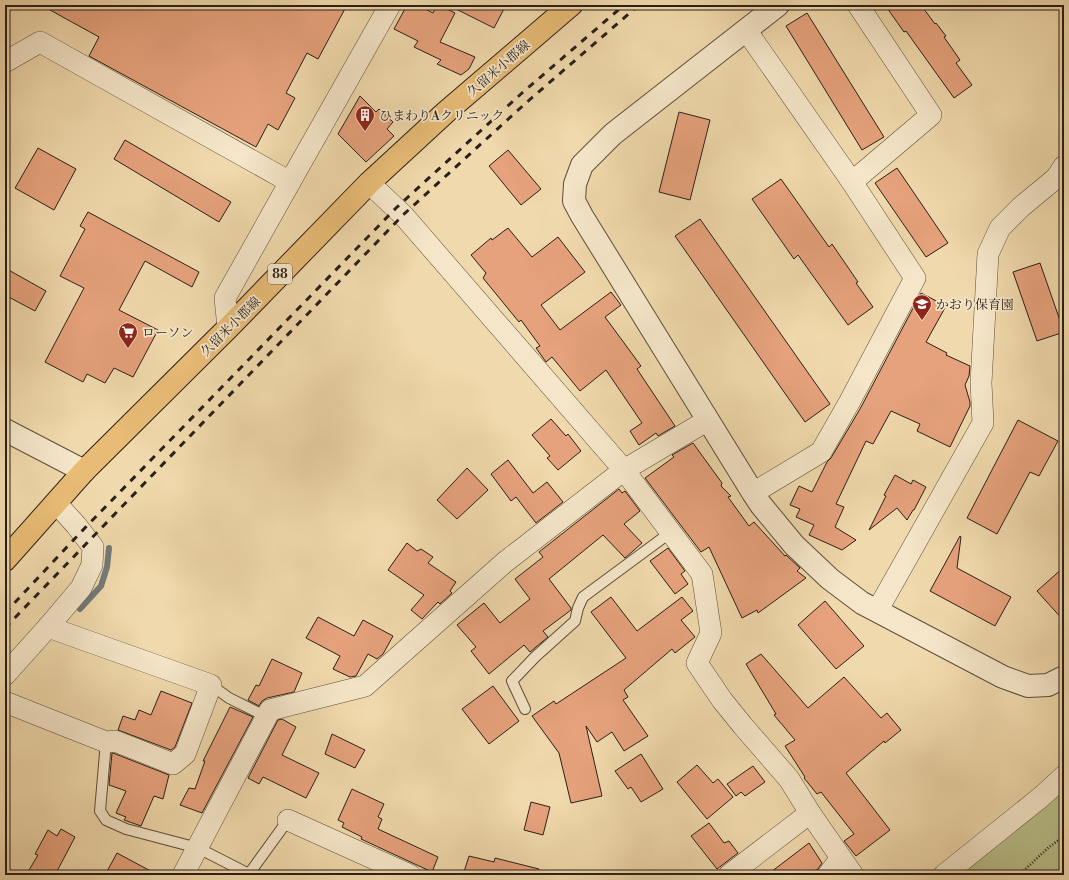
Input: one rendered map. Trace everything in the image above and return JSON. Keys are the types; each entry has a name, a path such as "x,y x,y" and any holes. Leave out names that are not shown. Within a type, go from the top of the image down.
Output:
{"main road":[{"name":"久留米小郡線","path":"5,560 84,471 228,328 369,183 452,107 571,5"}],"street":[{"path":"228,328 225,298 390,5"},
{"path":"778,5 613,134 582,165 575,184 574,201 753,493 794,545 830,579 862,603 1003,677 1028,686 1048,685 1064,677"},
{"path":"852,182 931,115 858,5"},
{"path":"746,30 852,182 915,278 821,452 753,493"},
{"path":"6,62 40,42 290,182"},
{"path":"877,611 983,423 981,383 988,254 1000,228 1021,207 1056,178 1064,166"},
{"path":"369,183 403,215 624,470 702,574 711,633 697,663 722,700 789,779 853,875"},
{"path":"183,875 270,710 365,686 505,562 624,470 708,420"},
{"path":"5,430 84,471"},
{"path":"5,675 81,588 92,565 93,547 76,524 56,503"},
{"path":"5,702 106,742 116,741 173,764 185,754 211,685 48,627"},
{"path":"944,875 1041,797 1064,776"},
{"path":"729,875 810,812"},
{"path":"288,820 410,875"},
{"path":"828,875 841,858"}],"lane":[{"path":"525,709 512,681 535,657 575,621 578,608 583,597 671,532"},
{"path":"211,685 229,698 267,716"},
{"path":"106,742 100,812 106,820 126,829 198,848 249,874 288,820"}],"path":[{"path":"1019,875 1048,848 1064,836"}],"green space":[{"path":"1064,787 1064,875 957,875"}],"building":[{"path":"41,5 347,5 318,59 307,53 286,93 295,98 278,130 268,124 256,147 89,56 99,37"},
{"path":"407,5 418,5 433,13 437,5 439,5 455,13 440,42 475,57 469,69 461,75 437,64 441,60 414,47 418,41 394,29"},
{"path":"448,5 506,5 494,28"},
{"path":"885,5 921,5 946,36 944,37 960,60 956,63 972,85 954,98 906,31 904,32"},
{"path":"807,13 884,137 862,150 786,26"},
{"name":"ひまわりAクリニック","path":"360,96 376,112 379,109 393,122 387,129 394,136 366,162 338,134"},
{"path":"679,112 710,120 690,200 659,192"},
{"path":"125,140 231,202 219,222 114,159"},
{"path":"38,148 76,169 54,210 15,188"},
{"path":"508,150 541,189 521,205 489,166"},
{"path":"897,168 948,243 926,257 875,183"},
{"path":"781,179 829,247 832,244 873,307 848,325 798,255 794,259 752,199"},
{"path":"88,212 199,272 192,287 145,261 119,310 158,330 133,377 114,368 105,383 87,374 83,382 45,362 84,288 60,276 85,229 80,226"},
{"path":"700,219 830,404 805,422 675,236"},
{"path":"508,228 532,257 558,237 585,272 541,305 560,330 611,292 621,305 605,317 641,366 637,369 675,426 658,436 656,433 639,445 630,431 642,423 606,370 580,391 552,357 546,362 536,348 540,346 521,320 519,322 483,278 486,273 471,255 491,238 492,240"},
{"path":"1040,263 1064,332 1037,341 1013,272"},
{"path":"5,268 46,291 35,311 5,295"},
{"path":"921,293 946,306 926,342 947,353 946,355 970,366 969,376 965,385 970,406 950,447 917,431 920,424 891,411 873,444 866,441 836,504 844,507 835,527 856,540 842,550 809,535 814,525 796,517 800,509 790,505 799,486 812,492 827,462 831,458 860,409"},
{"path":"551,419 566,436 568,434 581,451 558,470 547,458 550,456 532,435"},
{"path":"1018,420 1058,441 1039,476 1030,472 997,534 967,518"},
{"path":"693,443 722,483 721,486 731,496 728,497 749,526 754,522 785,556 786,555 800,568 797,571 806,578 758,613 757,610 742,618 709,547 701,552 645,478 674,457 672,455"},
{"path":"508,460 533,493 547,482 563,502 536,523 516,497 511,501 491,474"},
{"path":"467,468 488,490 457,519 437,500"},
{"path":"895,475 911,484 913,480 926,487 907,520 897,508 869,530 886,496 884,495"},
{"path":"619,489 622,493 625,491 640,511 624,524 642,543 625,558 603,535 549,579 571,610 543,631 548,637 530,652 524,645 489,674 471,651 476,647 457,625 484,603 500,623 530,599 515,579 543,557 539,552"},
{"path":"960,536 957,568 1011,597 995,626 930,591"},
{"path":"407,543 417,551 421,549 433,557 428,563 456,582 450,591 452,593 440,604 438,602 422,619 411,610 424,595 388,570"},
{"path":"668,548 685,571 681,574 688,584 675,594 650,561"},
{"path":"1064,567 1064,621 1037,591"},
{"path":"611,597 637,631 682,597 693,611 681,620 695,637 675,653 672,649 624,690 628,697 623,700 648,736 624,751 612,732 597,742 586,726 602,796 571,803 559,753 532,716 554,701 556,704 626,658 591,612"},
{"path":"825,601 864,646 836,669 798,625"},
{"path":"318,617 354,636 363,620 393,636 383,654 377,659 368,654 356,676 350,677 333,669 340,656 306,638"},
{"path":"761,654 808,708 844,677 881,718 887,713 901,730 885,743 884,741 846,773 890,830 856,856 844,841 854,834 821,792 817,794 804,778 805,777 785,746 795,740 774,715 776,714 746,664"},
{"path":"272,659 302,673 294,692 267,698 262,701 259,706 248,700 256,685 259,686"},
{"path":"493,686 519,721 489,744 462,709"},
{"path":"161,691 192,703 175,747 171,750 118,730 123,716 135,720 139,710 151,715"},
{"path":"230,707 253,717 202,813 180,805 189,788 195,789 205,761 203,761"},
{"path":"282,719 296,727 282,755 319,773 306,798 263,777 259,784 248,778 278,720"},
{"path":"332,734 365,750 355,768 325,754"},
{"path":"112,753 169,775 163,799 154,796 141,826 124,820 126,817 116,813 126,791 109,785"},
{"path":"641,754 663,789 641,802 631,787 628,789 615,771"},
{"path":"697,765 713,783 718,779 733,797 707,819 677,782"},
{"path":"753,766 765,782 745,796 741,792 736,796 727,784"},
{"path":"352,789 384,804 378,817 382,819 378,829 438,857 432,872 361,839 362,837 342,827 344,823 338,820"},
{"path":"531,802 550,807 543,835 524,830"},
{"path":"709,823 724,843 729,841 738,853 717,869 691,836"},
{"path":"61,829 75,837 55,875 26,875 38,855 35,854 48,830 57,836"},
{"path":"809,843 822,863 818,869 810,875 767,875"},
{"path":"117,853 158,875 105,875"},
{"path":"469,856 494,862 495,858 539,869 538,875 463,875"}],"waterway":[{"path":"80,609 101,586 107,567 109,548"}],"railway":[{"path":"5,613 81,532 396,208 522,93 624,5"},
{"path":"5,628 403,215 527,102 639,5"}],"place":[{"name":"ひまわりAクリニック","path":"365,132"},
{"name":"かおり保育園","path":"922,321"},
{"name":"ローソン","path":"128,349"}]}
